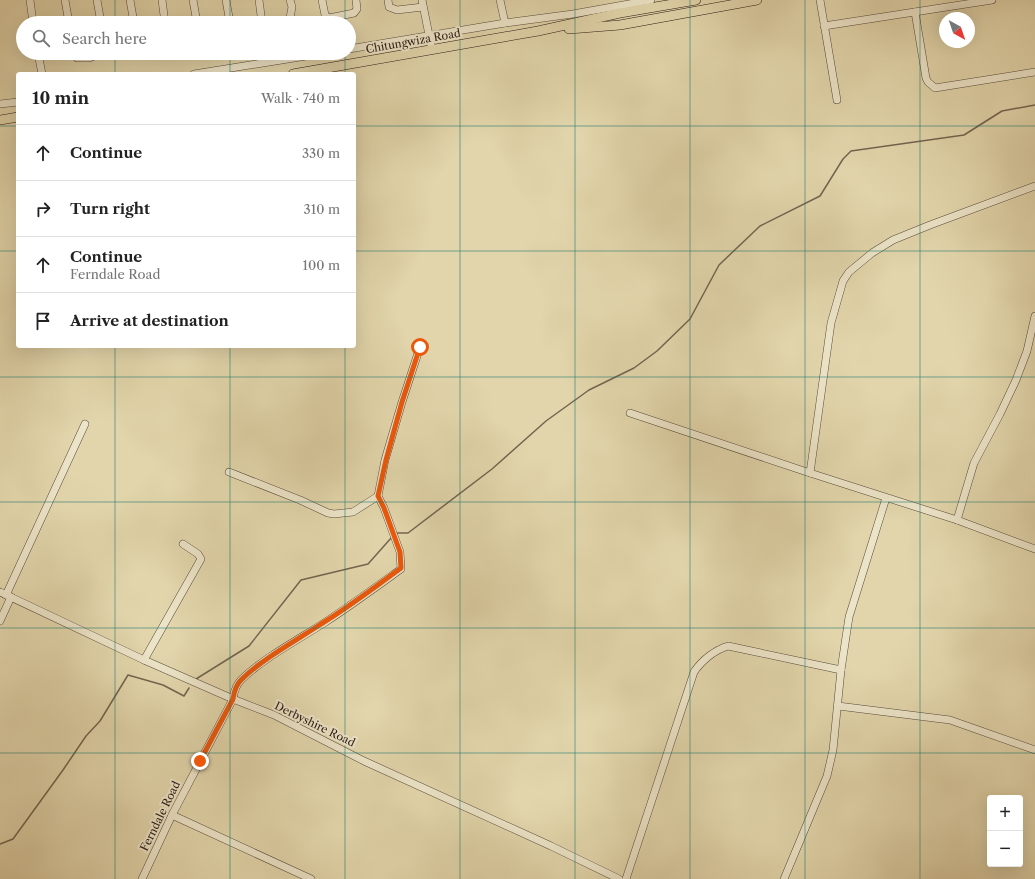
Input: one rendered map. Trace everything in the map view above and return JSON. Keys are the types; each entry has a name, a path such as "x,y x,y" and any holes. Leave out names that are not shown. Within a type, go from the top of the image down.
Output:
{"main road":[{"path":"538,31 620,13 696,0"},
{"path":"538,31 620,25 757,0"},
{"name":"Chitungwiza Road","path":"304,72 538,31"},
{"path":"0,120 16,117"}],"street":[{"path":"30,0 33,16"},
{"path":"65,0 68,16"},
{"path":"97,0 100,16"},
{"path":"130,0 133,16"},
{"path":"162,0 164,16"},
{"path":"193,0 196,16"},
{"path":"226,0 229,16"},
{"path":"259,0 261,16"},
{"path":"290,0 292,7 290,16"},
{"path":"322,0 326,16"},
{"path":"339,16 354,13 357,8 356,0"},
{"path":"388,0 389,7 397,10 423,3 432,50"},
{"path":"500,0 505,23"},
{"path":"356,48 505,23 573,14 651,0"},
{"path":"820,0 837,100"},
{"path":"824,26 992,0"},
{"path":"915,12 926,78 935,88 1035,72"},
{"path":"39,60 42,72"},
{"path":"206,72 281,60"},
{"path":"0,104 16,102"},
{"path":"810,473 831,323 843,281 849,272 872,253 893,240 1035,186"},
{"path":"957,520 974,463 1000,414 1022,366 1035,316"},
{"path":"229,472 300,500 328,513 334,514 353,512 378,496 392,438 420,347"},
{"path":"630,413 957,520 1035,549"},
{"path":"0,621 6,595 85,424"},
{"name":"Ferndale Road","path":"142,879 172,815 233,699 234,692 240,681 277,653 327,621 401,568 400,552 378,496"},
{"path":"784,879 827,776 833,750 841,670 849,617 886,498"},
{"path":"144,660 201,559 198,554 183,544"},
{"name":"Derbyshire Road","path":"6,595 144,660 233,699 274,715 364,761 551,846 619,879"},
{"path":"626,879 694,672 700,664 718,650 728,646 841,670"},
{"path":"838,706 950,720 1035,750"},
{"path":"172,815 312,879"}],"waterway":[{"path":"397,533 408,533 492,469 546,421 589,390 634,368 657,351 690,319 719,265 760,226 820,196 843,159 851,151 964,135 1002,111 1035,105"},
{"path":"196,679 249,646 301,580 368,564 392,537"},
{"path":"0,844 13,839 86,736 100,721 128,675 163,685 184,696 189,688"}],"route":[{"path":"200,761 233,699 234,692 240,681 277,653 327,621 401,568 400,552 378,496 402,402 420,347"}]}
